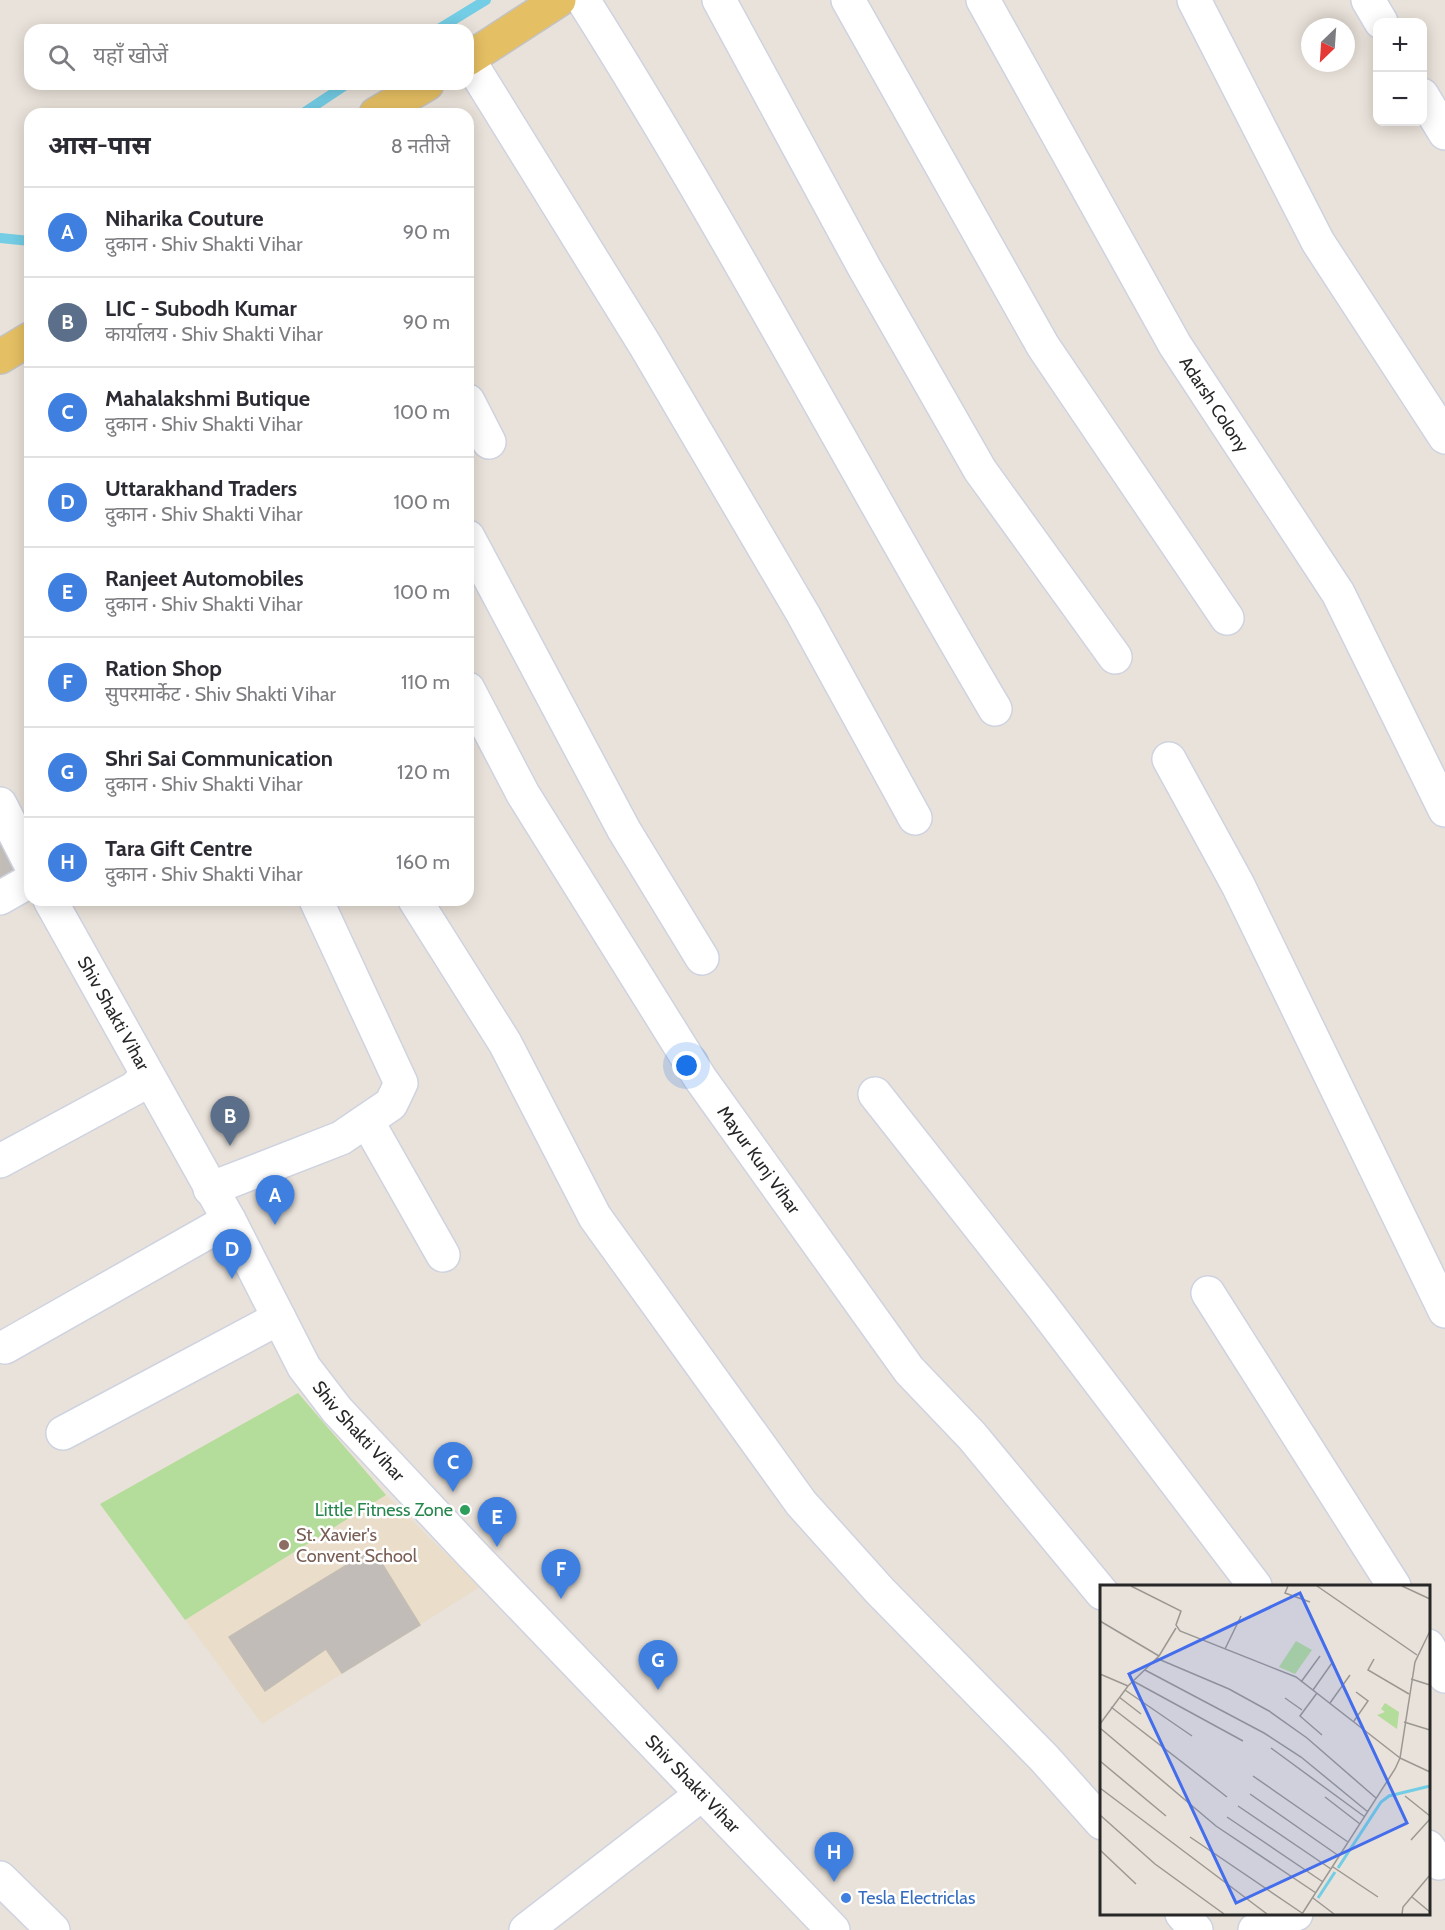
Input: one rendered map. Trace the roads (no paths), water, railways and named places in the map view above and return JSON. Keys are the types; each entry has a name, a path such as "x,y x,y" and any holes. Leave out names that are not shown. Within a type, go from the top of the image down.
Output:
{"main road":[{"path":"474,55 559,0"},
{"path":"386,108 417,90"},
{"path":"0,357 24,343"}],"street":[{"path":"583,0 668,135 759,293 897,543 995,709"},
{"path":"719,0 864,267 980,470 1115,657"},
{"path":"848,0 1043,346 1227,618"},
{"name":"Adarsh Colony","path":"983,0 1175,345 1338,593 1445,810"},
{"path":"1194,0 1318,242 1445,437"},
{"path":"1368,0 1379,18"},
{"path":"474,69 651,355 803,614 915,818"},
{"path":"1427,103 1445,134"},
{"path":"474,413 489,442"},
{"path":"474,548 624,830 702,958"},
{"name":"Mayur Kunj Vihar","path":"474,700 523,794 700,1078 909,1370 972,1436 1100,1592"},
{"path":"1168,759 1238,885 1445,1311"},
{"path":"0,804 24,851"},
{"path":"0,898 24,884"},
{"name":"Shiv Shakti Vihar","path":"53,906 229,1220 304,1366 337,1410 832,1930"},
{"path":"210,1189 341,1138 391,1104 401,1083 319,906"},
{"path":"420,906 505,1043 595,1217 801,1503 880,1591 1044,1758 1100,1822"},
{"path":"0,1161 135,1088 147,1075"},
{"path":"875,1094 1042,1306 1253,1585"},
{"path":"367,1121 442,1255"},
{"path":"5,1347 229,1220"},
{"path":"1208,1293 1393,1585"},
{"path":"63,1433 279,1318"},
{"path":"1430,1650 1445,1676"},
{"path":"526,1930 702,1794"},
{"path":"0,1878 53,1930"},
{"path":"1183,1915 1196,1930"},
{"path":"1255,1930 1293,1915"}],"waterway":[{"path":"447,24 486,0"},
{"path":"311,108 338,90"},
{"path":"0,238 24,240"}],"place":[{"name":"LIC - Subodh Kumar","path":"230,1146"},
{"name":"Niharika Couture","path":"275,1225"},
{"name":"Uttarakhand Traders","path":"232,1279"},
{"name":"Mahalakshmi Butique","path":"453,1492"},
{"name":"Little Fitness Zone","path":"465,1510"},
{"name":"St. Xavier's Convent School","path":"284,1545"},
{"name":"Ranjeet Automobiles","path":"497,1547"},
{"name":"Ration Shop","path":"561,1599"},
{"name":"Shri Sai Communication","path":"658,1690"},
{"name":"Tara Gift Centre","path":"834,1882"},
{"name":"Tesla Electriclas","path":"846,1898"}]}
